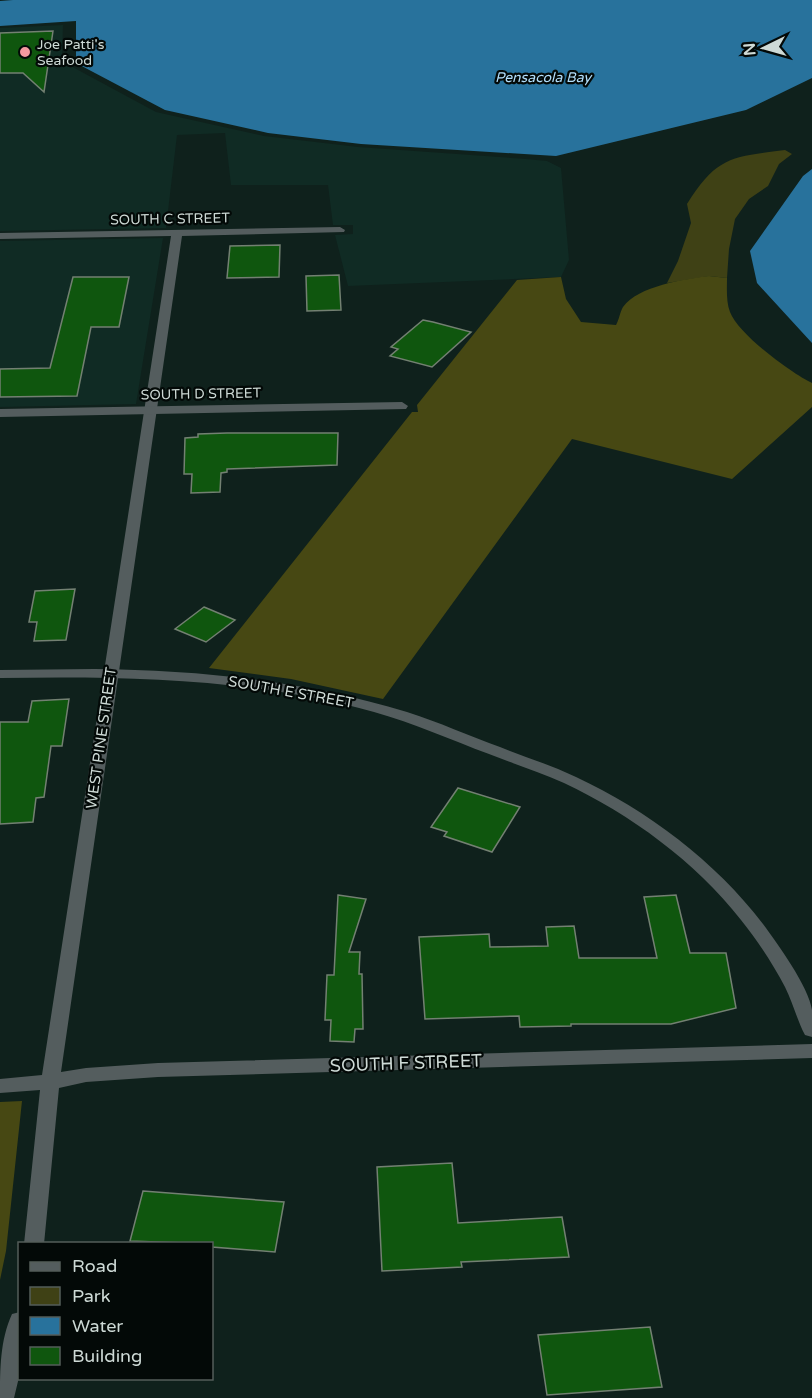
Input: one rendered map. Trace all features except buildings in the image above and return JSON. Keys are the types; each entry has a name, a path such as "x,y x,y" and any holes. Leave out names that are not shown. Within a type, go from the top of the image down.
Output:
{"street":[{"name":"SOUTH C STREET","path":"0,236 340,230"},
{"name":"WEST PINE STREET","path":"34,1242 50,1082 177,233"},
{"name":"SOUTH D STREET","path":"0,413 402,406"},
{"name":"SOUTH E STREET","path":"0,674 111,672 182,675 252,683 328,697 422,722 570,780 625,809 670,840 716,880 757,927 786,972 812,1030"},
{"name":"SOUTH F STREET","path":"0,1086 50,1082 86,1075 158,1070 812,1052"},
{"path":"3,1398 18,1330"}],"shaded area":[{"path":"63,25 62,56 66,58 67,64 156,112 264,136 358,147 547,161 561,168 569,260 561,277 348,286 335,235 353,234 353,225 333,225 328,185 231,185 225,133 177,135 166,228 0,231 0,28"},
{"path":"163,238 136,404 0,407 0,241"},
{"path":"709,276 727,278 730,312 743,331 779,362 812,383 812,407 732,479 572,439 383,699 291,679 209,668 412,412 418,412 417,405 517,280 561,277 566,299 581,322 616,325 623,307 639,294 663,285"},
{"path":"22,1101 6,1251 0,1280 0,1102"}],"green space":[{"path":"785,150 792,154 779,164 768,186 749,199 735,219 729,249 727,278 709,276 667,283 678,261 691,223 687,204 708,176 727,162"}],"water":[{"name":"Pensacola Bay","path":"812,0 812,78 746,110 556,156 361,144 268,133 165,110 76,63 76,21 0,26 0,1"},
{"path":"812,169 812,343 757,283 750,251 803,176"}],"place":[{"name":"Joe Patti's Seafood","path":"25,52"}]}
